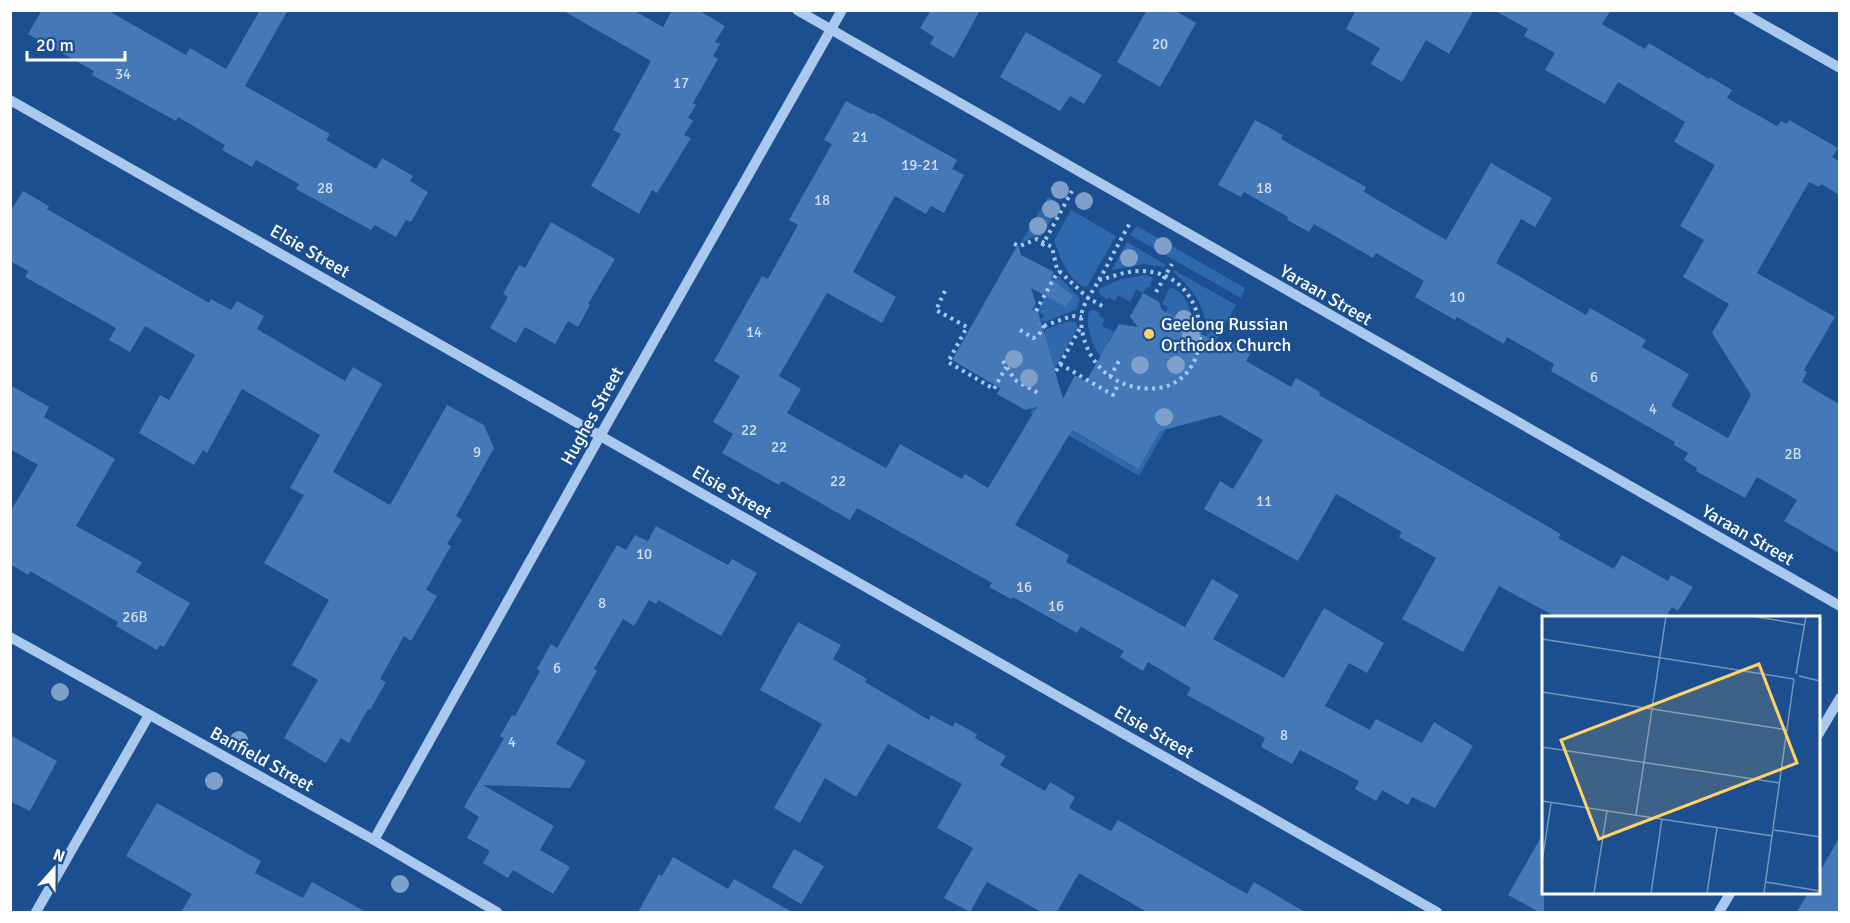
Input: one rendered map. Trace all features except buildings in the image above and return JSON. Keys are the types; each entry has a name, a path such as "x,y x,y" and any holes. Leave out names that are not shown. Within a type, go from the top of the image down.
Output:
{"street":[{"name":"Yaraan Street","path":"797,10 1839,606"},
{"name":"Hughes Street","path":"374,840 842,10"},
{"path":"1738,10 1839,68"},
{"name":"Elsie Street","path":"10,100 1437,912"},
{"name":"Banfield Street","path":"10,637 374,840 497,912"},
{"path":"1820,731 1839,698"},
{"path":"36,912 149,715"},
{"path":"1719,912 1730,893"}],"path":[{"path":"1043,244 1082,174"},
{"path":"1099,280 1139,271 1165,276 1192,299 1200,320 1200,340 1195,361 1183,379 1165,387 1143,388 1119,383 1102,370 1090,353 1082,331 1082,317 1088,298 1139,207"},
{"path":"1014,244 1020,246 1037,239 1052,247 1058,269 1088,298 1104,307"},
{"path":"1156,292 1172,264"},
{"path":"1036,310 1060,271"},
{"path":"945,291 936,310 967,327 948,362 994,389 1006,367"},
{"path":"1020,330 1033,338 1038,336 1044,326 1072,316 1082,317"},
{"path":"1039,324 1044,326"},
{"path":"1056,371 1082,325"},
{"path":"1110,377 1120,359"},
{"path":"1003,361 1013,380 1041,394"},
{"path":"1060,364 1113,396 1119,383"}],"shaded area":[{"path":"1048,197 1060,204 1042,236 1032,237 1020,244"},
{"path":"1071,210 1116,236 1086,288 1069,274 1054,241"},
{"path":"1137,226 1245,288 1241,298 1130,235"},
{"path":"1127,242 1166,265 1164,267 1143,264 1112,270"},
{"path":"1174,270 1236,305 1211,349 1206,346 1206,324 1200,304 1189,287 1173,272"},
{"path":"1146,275 1153,277 1149,288 1146,287 1143,293 1136,290 1130,302 1118,295 1115,301 1109,297 1107,300 1099,293 1099,289 1121,279"},
{"path":"1059,276 1080,299 1077,309 1045,322 1041,320 1044,315 1037,311 1056,277"},
{"path":"1170,287 1182,295 1186,301 1192,315 1195,336 1185,336 1190,327 1166,312 1168,307 1162,304"},
{"path":"1094,310 1105,319 1102,326 1114,332 1107,344 1117,349 1101,357 1092,341 1089,329 1089,311"},
{"path":"1069,321 1076,322 1078,328 1044,387 1046,329"},
{"path":"1185,395 1139,476 1030,413 1033,408 1138,469 1133,416"}],"place":[{"name":"Geelong Russian Orthodox Church","path":"1149,334"}]}
